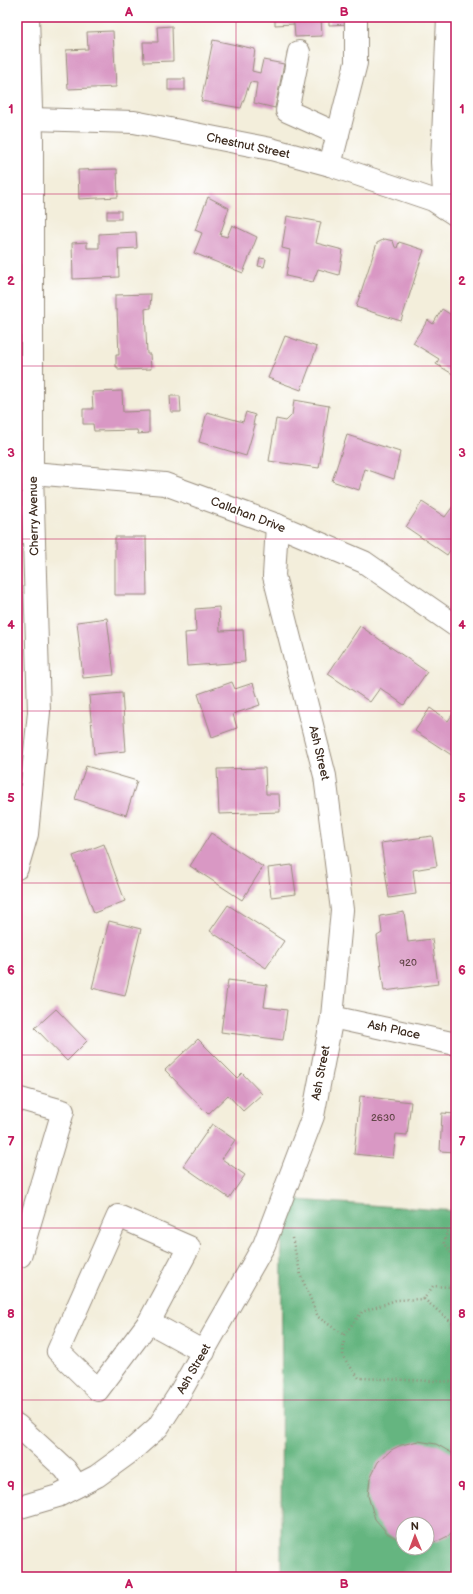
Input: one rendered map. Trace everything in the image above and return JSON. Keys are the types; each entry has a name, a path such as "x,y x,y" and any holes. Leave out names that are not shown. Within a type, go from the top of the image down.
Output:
{"street":[{"name":"Cherry Avenue","path":"17,868 27,834 39,712 25,473 31,119 28,17"},
{"path":"330,166 356,63 356,17"},
{"path":"448,17 442,162 451,212"},
{"path":"299,52 287,111 338,134"},
{"name":"Chestnut Street","path":"31,119 134,122 271,149 330,166 433,200 451,212"},
{"name":"Callahan Drive","path":"25,473 165,484 277,525 364,562 456,626"},
{"name":"Ash Street","path":"17,1508 58,1496 97,1476 130,1452 158,1427 204,1352 264,1245 313,1116 332,1017 342,910 325,776 274,576 277,525"},
{"name":"Ash Place","path":"332,1017 456,1044"},
{"path":"17,1098 63,1111 20,1256 17,1255"},
{"path":"118,1216 189,1247 149,1322 98,1390 58,1350 118,1216"},
{"path":"149,1322 204,1352"},
{"path":"17,1425 65,1469 77,1486"}],"path":[{"path":"456,1229 447,1232 444,1243 456,1260"},
{"path":"292,1237 301,1276 318,1317 344,1335"},
{"path":"424,1299 433,1286 450,1287 456,1290"},
{"path":"456,1326 424,1299 396,1300 362,1312 344,1335 343,1357 359,1378 456,1382"}],"green space":[{"path":"282,1199 456,1211 456,1577 281,1577"}],"building":[{"path":"83,17 98,17 98,18 83,19"},
{"path":"275,17 321,17 322,36 295,37 294,24 275,25"},
{"path":"329,17 350,17 351,24 329,25"},
{"path":"172,26 173,61 144,62 143,42 158,42 157,27"},
{"path":"113,31 116,87 68,89 66,50 88,49 87,32"},
{"path":"213,40 255,49 252,71 260,73 263,60 284,64 275,108 254,103 257,83 250,82 241,108 201,101"},
{"path":"168,79 185,79 185,90 168,90"},
{"path":"117,169 118,197 79,199 78,170"},
{"path":"208,197 229,208 220,235 227,237 232,225 257,237 243,273 194,253 202,233 195,230"},
{"path":"107,211 121,211 121,219 107,219"},
{"path":"287,216 321,222 316,243 343,250 339,275 318,269 313,282 286,276 290,250 282,248"},
{"path":"136,232 137,248 118,249 119,277 73,279 72,243 87,242 87,248 99,248 99,234"},
{"path":"385,239 393,241 395,247 397,248 399,242 424,250 401,321 356,307 377,243"},
{"path":"260,258 266,259 264,267 258,266"},
{"path":"151,294 150,308 145,309 147,354 150,354 151,369 118,370 118,367 116,367 116,355 119,355 115,295"},
{"path":"442,309 456,318 456,376 436,364 439,359 413,343 428,320 433,324"},
{"path":"285,336 317,347 301,390 268,378"},
{"path":"122,391 123,412 149,411 149,433 138,434 137,430 94,431 93,424 83,424 83,409 93,409 92,392"},
{"path":"170,396 180,396 181,412 171,412"},
{"path":"294,400 329,406 319,468 269,461 276,419 286,421 292,415"},
{"path":"207,412 243,422 246,412 255,415 253,425 255,425 246,456 199,442"},
{"path":"347,435 400,452 394,479 365,469 359,490 332,481"},
{"path":"422,502 445,517 456,502 456,541 447,555 406,527"},
{"path":"115,537 146,537 147,595 115,595"},
{"path":"219,607 220,631 243,630 245,662 187,666 185,633 196,632 195,609"},
{"path":"107,618 114,675 83,678 77,622"},
{"path":"360,626 427,672 404,705 380,688 370,702 328,674"},
{"path":"232,682 235,689 253,683 260,705 233,714 237,728 212,737 198,694"},
{"path":"122,693 126,751 94,754 89,696"},
{"path":"430,708 448,721 456,709 456,758 415,731"},
{"path":"86,766 137,781 126,815 75,799"},
{"path":"265,768 266,794 279,794 280,812 219,814 217,769"},
{"path":"211,833 263,867 242,900 190,866"},
{"path":"432,836 437,866 413,870 416,894 389,898 381,843"},
{"path":"104,844 125,901 94,913 73,856"},
{"path":"292,865 296,894 271,897 268,868"},
{"path":"228,905 284,941 266,968 210,931"},
{"path":"404,912 408,942 432,939 438,984 384,991 377,936 382,933 380,916"},
{"path":"109,921 141,929 125,996 92,988"},
{"path":"228,980 267,985 264,1007 287,1010 283,1040 221,1032"},
{"path":"56,1009 87,1041 67,1061 35,1028"},
{"path":"198,1039 237,1078 242,1073 262,1094 243,1111 228,1095 208,1114 165,1070"},
{"path":"360,1096 411,1102 407,1135 396,1134 393,1158 354,1154"},
{"path":"442,1113 456,1114 456,1152 440,1151"},
{"path":"212,1124 235,1140 222,1159 245,1175 229,1198 183,1166"},
{"path":"418,1441 436,1444 452,1453 456,1458 456,1528 450,1535 438,1541 435,1542 435,1516 395,1516 395,1538 387,1533 375,1519 368,1496 370,1478 378,1462 391,1450 401,1445"}]}
